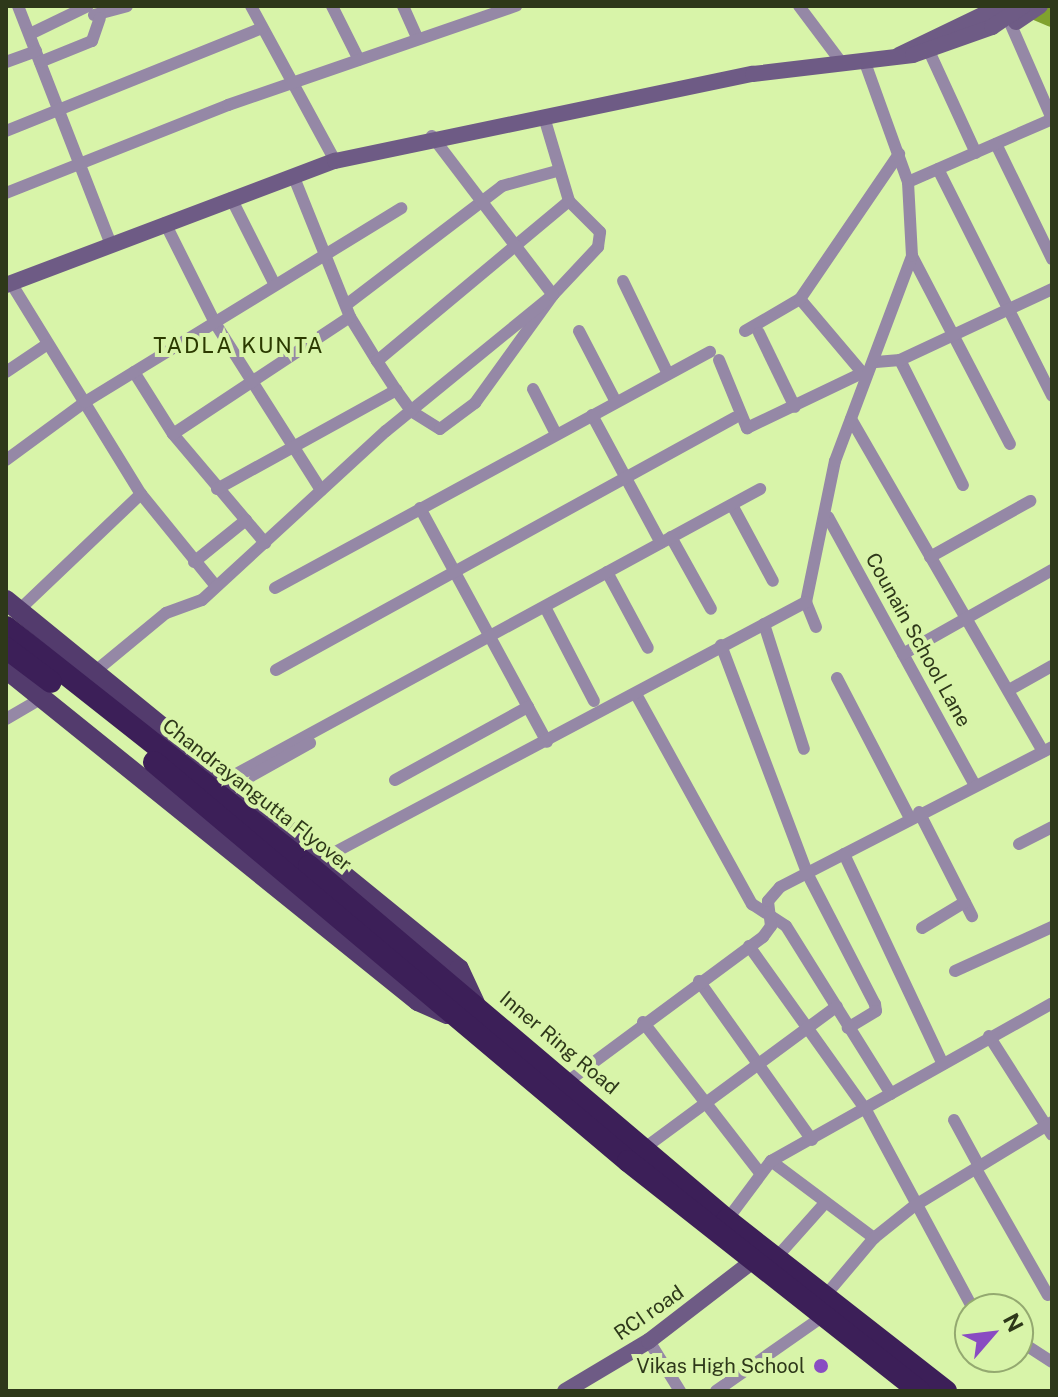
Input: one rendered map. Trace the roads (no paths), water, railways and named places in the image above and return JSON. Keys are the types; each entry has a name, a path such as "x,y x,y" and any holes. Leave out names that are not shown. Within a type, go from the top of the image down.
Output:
{"highway":[{"name":"Chandrayangutta Flyover","path":"10,613 441,990"},
{"name":"Chandrayangutta Flyover","path":"6,648 468,1012"},
{"name":"Inner Ring Road","path":"468,1012 753,1261 946,1391"},
{"name":"Inner Ring Road","path":"559,1089 646,1147 727,1220 776,1258 824,1306 919,1391"}],"main road":[{"path":"8,284 110,242 335,161 432,136 841,62 929,51 1023,6"},
{"path":"899,55 1001,16 1040,6"},
{"name":"Inner Ring Road","path":"7,671 418,1001 468,1012 459,969 231,782 10,613"},
{"name":"RCI road","path":"565,1391 649,1341 753,1261"}],"street":[{"path":"18,6 110,242"},
{"path":"30,34 88,6 100,18"},
{"path":"6,62 92,41 100,18 127,6"},
{"path":"251,6 335,161"},
{"path":"332,6 359,60"},
{"path":"403,6 417,37"},
{"path":"466,6 473,21"},
{"path":"799,6 841,62"},
{"path":"6,193 417,37 511,7"},
{"path":"908,182 1052,119 1001,16"},
{"path":"6,131 262,28"},
{"path":"929,51 976,153"},
{"path":"275,588 668,374 714,356 747,428 862,375 876,362 912,256 908,182 864,60"},
{"path":"293,175 348,311 411,411 440,429 462,419 553,295 602,240 569,201 557,171 544,117"},
{"path":"432,136 478,203 553,295"},
{"path":"996,144 1052,259"},
{"path":"745,331 800,299 899,154"},
{"path":"938,169 1052,396"},
{"path":"173,434 253,383 348,311 478,203 515,180 557,171"},
{"path":"231,198 275,285"},
{"path":"377,361 569,201"},
{"path":"6,460 85,402 401,208"},
{"path":"165,223 215,323 321,490"},
{"path":"912,256 1010,444"},
{"path":"623,281 668,374"},
{"path":"8,284 141,494 215,585"},
{"path":"876,362 900,360 1052,289"},
{"path":"92,674 166,613 196,603 411,411 553,295"},
{"path":"800,299 862,375"},
{"path":"579,331 616,402"},
{"path":"759,333 795,407"},
{"path":"6,372 46,345"},
{"path":"900,360 963,485"},
{"path":"134,372 173,434 265,543"},
{"path":"816,627 806,602 828,517 835,461 851,419 862,375"},
{"path":"533,389 556,434"},
{"path":"217,489 396,390"},
{"path":"592,415 624,477 711,609"},
{"path":"276,670 453,569 734,418"},
{"path":"559,1089 643,1022 769,931 772,894 973,782 1049,750 1009,690 851,419"},
{"path":"231,782 489,636 760,489"},
{"path":"10,613 141,494"},
{"path":"930,557 1030,501"},
{"path":"732,505 773,581"},
{"path":"420,508 547,742"},
{"name":"Counain School Lane","path":"828,517 973,782"},
{"path":"194,562 246,520"},
{"path":"903,654 1052,570"},
{"path":"607,572 648,648"},
{"path":"324,858 637,696 721,645 806,602"},
{"path":"545,607 594,701"},
{"path":"764,624 804,749"},
{"path":"721,645 807,873 875,1004 876,1011 848,1028"},
{"path":"1009,690 1052,666"},
{"path":"837,678 972,916"},
{"path":"637,696 752,904 786,926 891,1094"},
{"path":"6,719 42,698"},
{"path":"395,780 528,707"},
{"path":"1019,844 1052,827"},
{"path":"844,854 943,1064"},
{"path":"922,928 965,902"},
{"path":"955,971 1052,927"},
{"path":"749,946 805,1032 866,1110 914,1206 964,1293"},
{"path":"699,981 812,1140"},
{"path":"727,1220 771,1161 1052,1003"},
{"path":"646,1147 837,1006"},
{"path":"643,1022 761,1174"},
{"path":"716,1391 824,1306 874,1238 914,1206 1050,1128 989,1036"},
{"path":"954,1120 977,1168 1048,1295"},
{"path":"771,1161 874,1238"},
{"path":"776,1258 825,1203"},
{"path":"649,1341 680,1391"},
{"path":"1034,1349 1052,1362"}],"waterway":[{"path":"1029,6 1052,16"}],"place":[{"name":"Vikas High School","path":"821,1366"}],"district":[{"name":"TADLA KUNTA","path":"239,346"}]}
